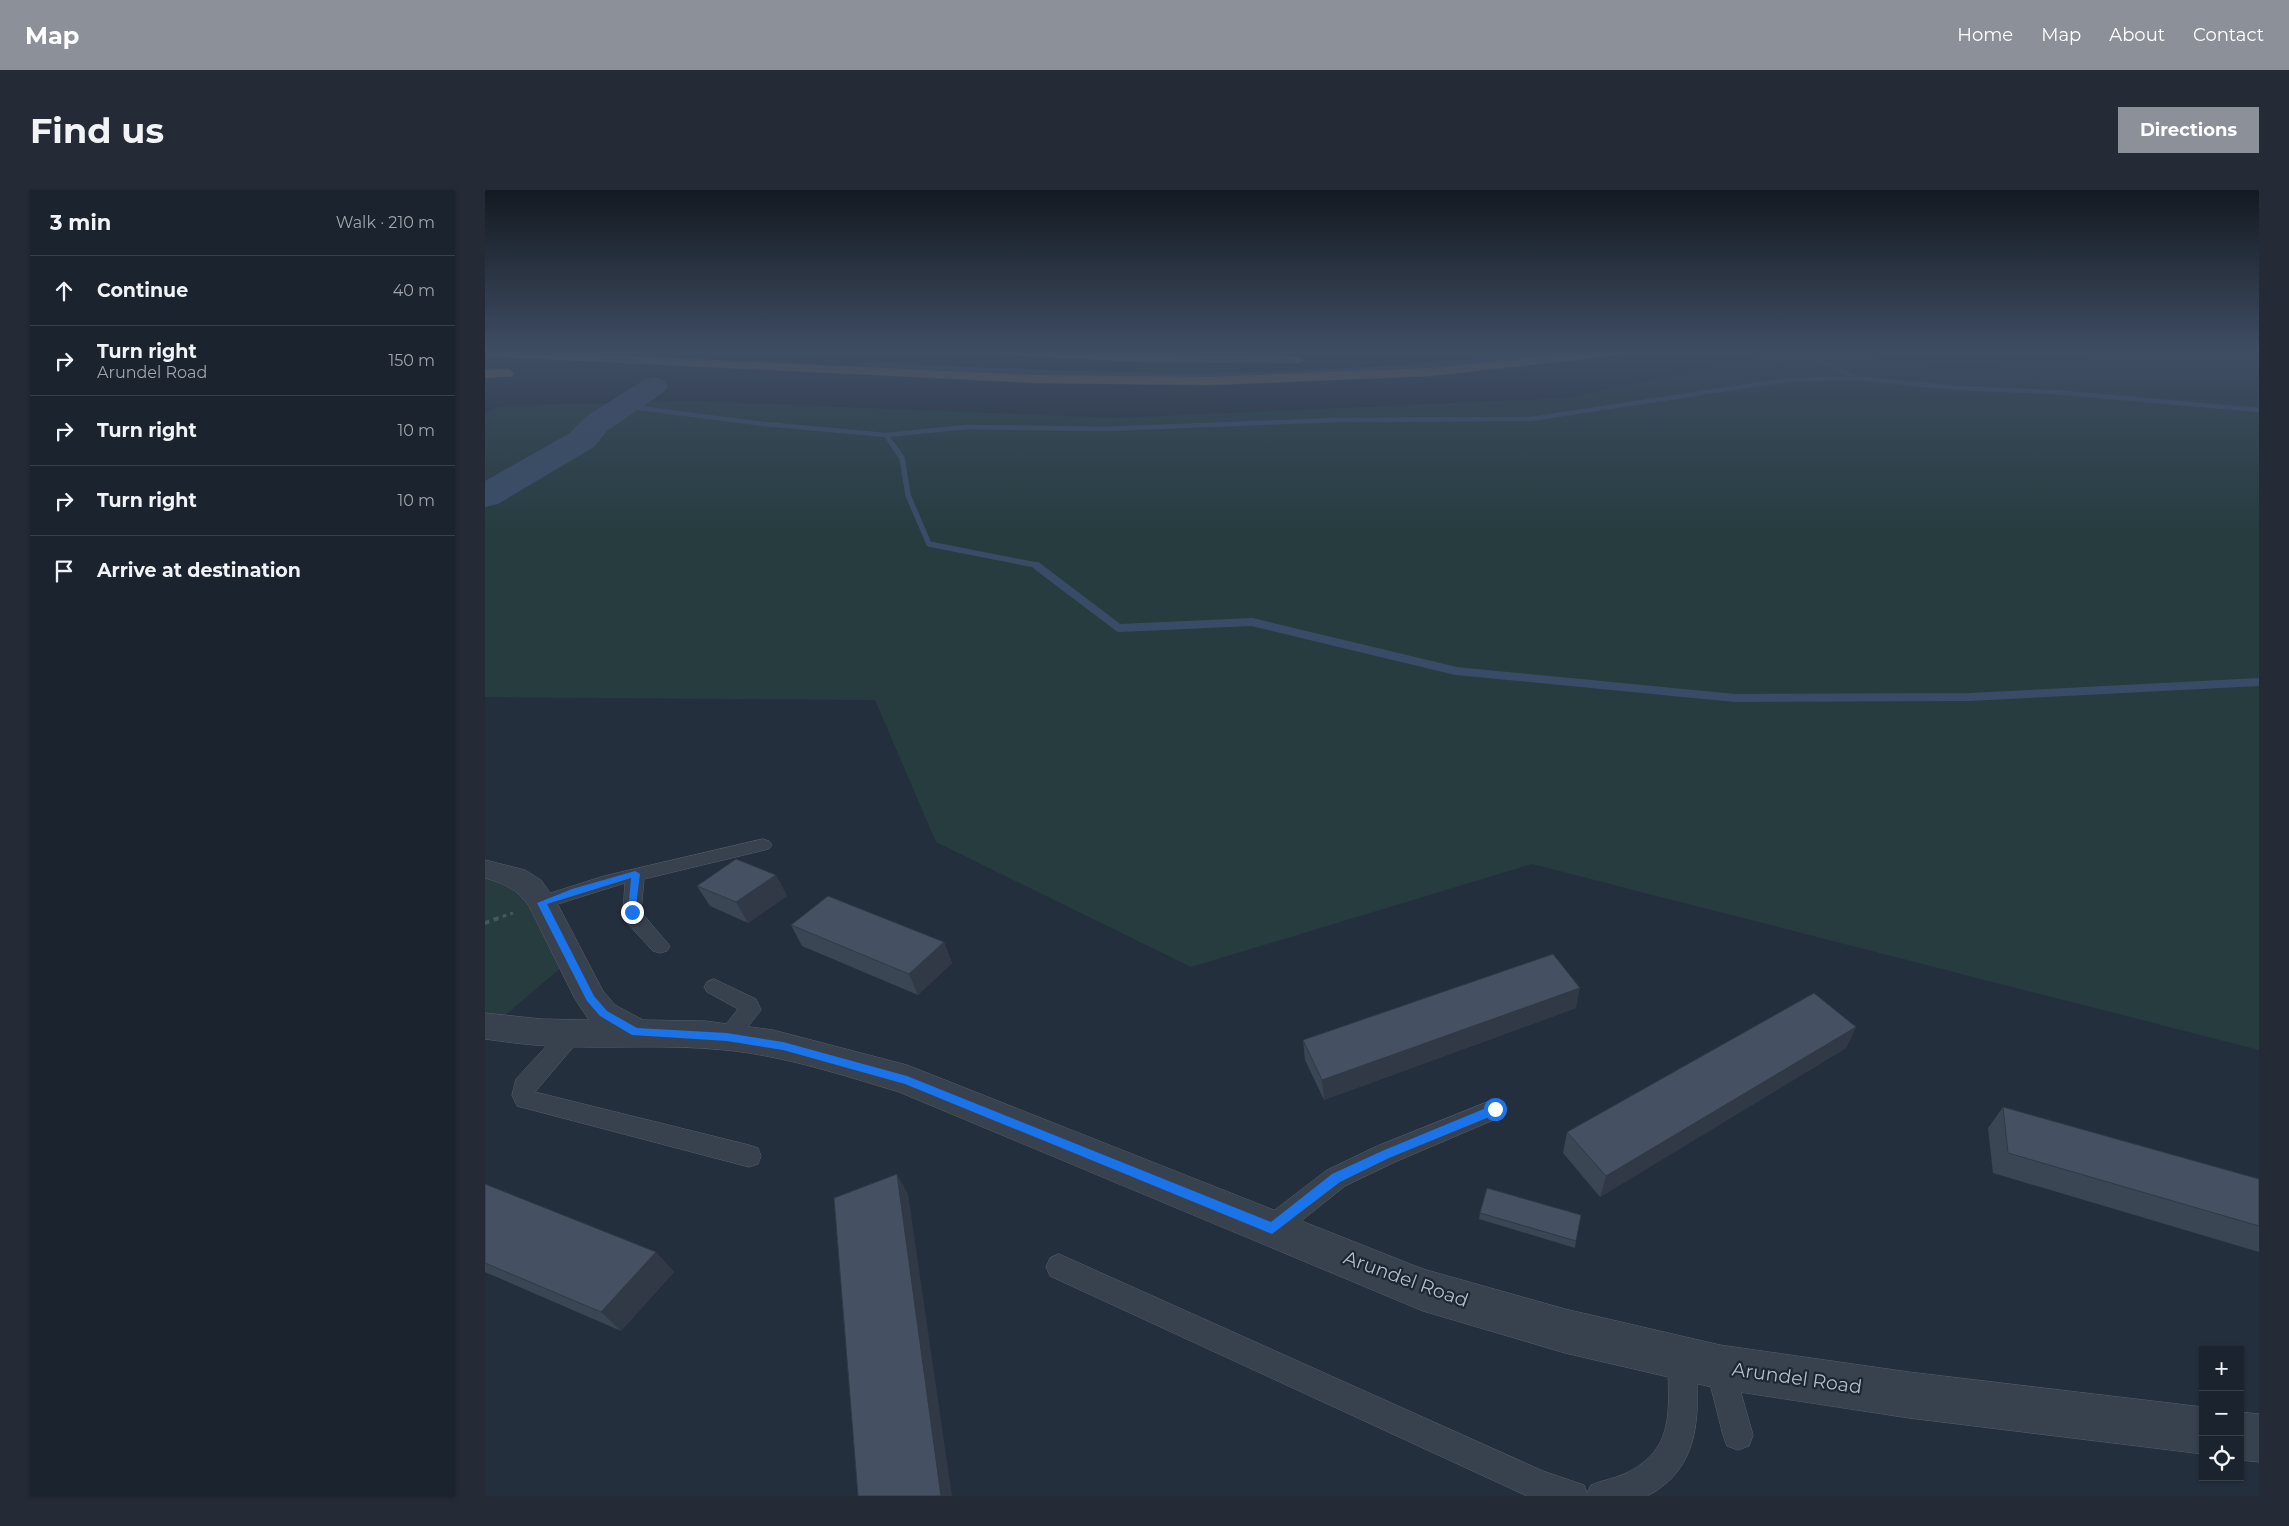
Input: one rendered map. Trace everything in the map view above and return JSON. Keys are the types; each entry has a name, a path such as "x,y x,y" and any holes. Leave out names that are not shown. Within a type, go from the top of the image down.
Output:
{"street":[{"name":"Arundel Road","path":"485,869 515,877 531,887 542,903 591,999 603,1014 636,1032"},
{"name":"Arundel Road","path":"485,1026 549,1032 636,1032 727,1037 783,1046 907,1080 1423,1290 1565,1331 1701,1363 1909,1395 2199,1431"},
{"path":"2244,1436 2259,1438"}],"lane":[{"path":"542,903 585,888 635,874 763,845"},
{"path":"635,874 632,912 635,919 660,946"},
{"path":"714,987 749,1005 750,1010 727,1037"},
{"path":"573,1032 524,1086 523,1095 525,1099 749,1156"},
{"path":"1272,1228 1336,1178 1385,1154 1495,1109"},
{"path":"1059,1268 1540,1486 1573,1496"},
{"path":"1701,1363 1738,1435"},
{"path":"1602,1496 1619,1494 1651,1478 1671,1455 1681,1432 1701,1363"}],"green space":[{"path":"487,413 989,413 1115,418 1229,413 2259,413 2259,1050 1532,864 1191,967 936,842 875,700 485,697 485,414"},
{"path":"485,878 509,888 526,901 563,966 503,1017 485,1015"}],"building":[{"path":"736,859 776,875 736,902 697,886"},
{"path":"828,896 944,942 909,974 791,925"},
{"path":"1553,954 1580,988 1322,1080 1303,1040"},
{"path":"1814,993 1856,1027 1606,1176 1567,1132"},
{"path":"2003,1107 2259,1179 2259,1226 2008,1153"},
{"path":"897,1174 941,1496 858,1496 834,1198"},
{"path":"485,1184 656,1252 601,1312 485,1263"},
{"path":"1487,1188 1581,1215 1576,1241 1480,1213"}],"waterway":[{"path":"485,496 582,440 596,424 613,413"},
{"path":"677,413 764,424 886,435"},
{"path":"886,435 967,427 1104,429 1337,420 1531,419 1571,413"},
{"path":"886,435 894,447"},
{"path":"893,445 902,458 908,495 929,544 1039,567"},
{"path":"1037,566 1119,628 1252,622 1456,671 1735,698 1970,697 2259,682"}],"route":[{"path":"632,912 635,874 575,891 542,903 591,999 603,1014 636,1032 727,1037 783,1046 907,1080 1272,1228 1336,1178 1385,1154 1495,1109"}]}
